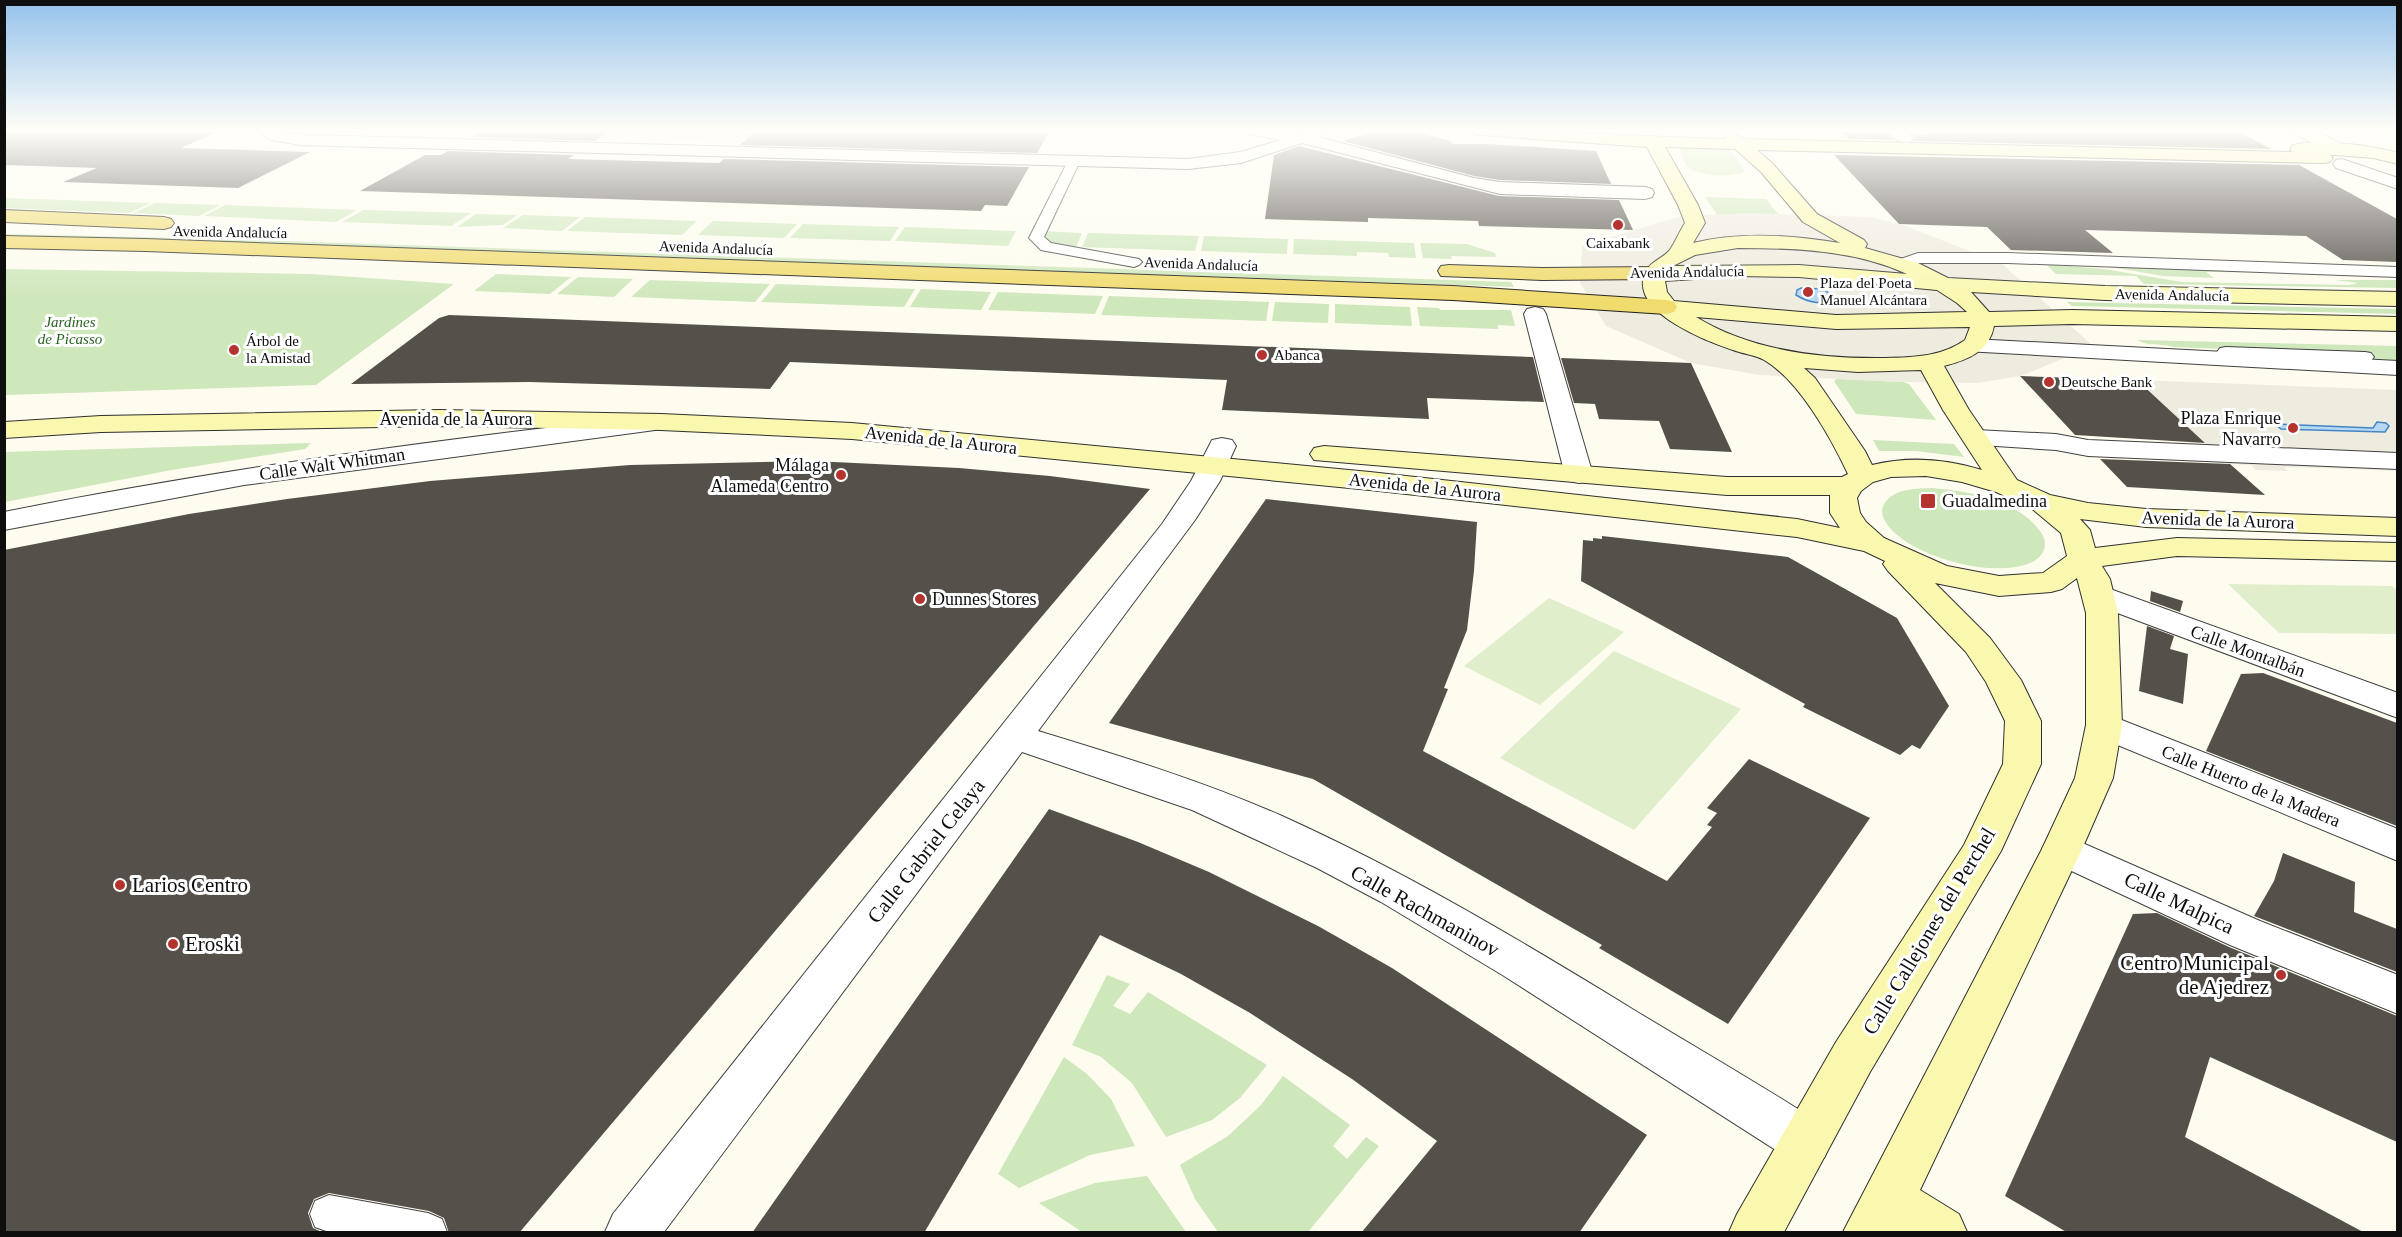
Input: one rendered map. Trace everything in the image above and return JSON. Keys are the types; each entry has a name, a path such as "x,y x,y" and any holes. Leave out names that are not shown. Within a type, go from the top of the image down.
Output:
{"main road":[{"path":"1678,254 1695,223 1680,188"},
{"path":"1784,188 1810,218 1862,247 1946,284 1970,302 1982,320 1982,334 1972,346 1955,356 1930,362 1857,367 1773,355 1708,334 1666,307 1654,289 1655,273 1664,263 1678,254 1705,246 1738,242 1777,242 1829,247 1900,264"},
{"path":"10,216 181,224"},
{"name":"Avenida Andalucía","path":"4,229 1453,293 1597,301 1836,322 2072,317 2397,324"},
{"path":"285,231 309,242"},
{"name":"Avenida Andalucía","path":"4,254 309,242"},
{"name":"Avenida Andalucía","path":"4,243 145,245 309,242 1297,267"},
{"name":"Avenida Andalucía","path":"1430,271 1552,274 1799,271 1946,284 2105,293 2397,299"},
{"path":"1773,355 1806,383 1851,451 1856,481"},
{"path":"1930,362 1940,386 2006,486"},
{"name":"Avenida de la Aurora","path":"4,416 121,410 544,405 859,417 1219,456 1797,528 1878,548"},
{"name":"Avenida de la Aurora","path":"4,430 101,424 440,418 661,422 852,431 1219,456 1579,475 1727,486 1856,481 1890,469 1926,468 1966,474 2006,486 2040,501 2088,512 2146,518 2397,527"},
{"name":"Calle Callejones del Perchel","path":"1755,1233 1853,1057 1981,851 2022,764 2024,721 2003,680 1978,645 1855,528 1845,513 1843,498 1856,481"},
{"path":"1940,1233 1879,1216 2062,849 2094,778 2104,725 2102,613 2075,530 2040,501"},
{"name":"Avenida de la Aurora","path":"2091,578 2177,547 2397,552"},
{"path":"1878,548 1938,574 1999,586 2091,578"}],"street":[{"path":"1495,188 1645,193"},
{"path":"1535,314 1579,475"},
{"path":"1972,346 2397,369"},
{"name":"Calle Walt Whitman","path":"4,521 217,480 661,422"},
{"path":"1976,438 2056,442 2088,448 2397,461"},
{"name":"Calle Gabriel Celaya","path":"632,1233 1197,497 1219,456"},
{"name":"Calle Montalbán","path":"2091,578 2397,706"},
{"name":"Calle Huerto de la Madera","path":"2104,725 2397,846"},
{"name":"Calle Rachmaninov","path":"1015,737 1198,797 1269,827 1416,902 1764,1114 1806,1142"},
{"name":"Calle Malpica","path":"2062,849 2245,933 2397,995"}],"lane":[{"path":"1061,188 1036,238 1046,247 1134,262"},
{"path":"1900,264 1918,258 2053,260 2397,272"},
{"path":"2053,260 2180,280 2315,283"},
{"path":"2209,275 2397,276"},
{"path":"2132,356 2142,350 2155,349 2365,357"},
{"path":"330,1214 428,1233"}],"green space":[{"path":"1705,197 1766,199 1786,224 1722,222"},
{"path":"5,198 151,203 129,213 5,208"},
{"path":"155,203 220,205 199,216 134,213"},
{"path":"225,205 357,210 336,222 204,216"},
{"path":"363,210 471,213 451,226 342,222"},
{"path":"476,214 517,215 503,225 457,227"},
{"path":"523,215 580,217 562,231 503,228"},
{"path":"585,217 697,221 682,235 567,231"},
{"path":"713,221 797,224 784,238 698,235"},
{"path":"803,224 899,227 890,241 790,238"},
{"path":"905,227 1016,231 1008,246 895,241"},
{"path":"1043,231 1082,233 1076,247 1058,247 1043,239"},
{"path":"1088,233 1199,236 1195,251 1082,247"},
{"path":"5,234 223,239 1511,282 1514,287 219,242 5,237"},
{"path":"1204,236 1288,239 1287,254 1201,251"},
{"path":"1294,239 1414,243 1416,258 1389,257 1388,253 1357,252 1357,256 1293,254"},
{"path":"1420,243 1467,244 1495,253 1496,257 1423,258"},
{"path":"2046,264 2104,269 2182,282 2349,285 2358,283 2335,280 2397,280 2397,288 2144,284 2136,276 2056,274"},
{"path":"2105,266 2343,273 2206,272 2214,278 2163,276"},
{"name":"Jardines de Picasso","path":"4,269 311,274 454,284 316,385 5,395"},
{"path":"496,274 571,277 550,294 474,291"},
{"path":"578,277 633,279 614,297 557,294"},
{"path":"650,280 770,284 755,302 631,297"},
{"path":"776,284 915,289 904,307 761,302"},
{"path":"921,289 991,292 981,310 910,307"},
{"path":"998,292 1103,296 1095,314 988,310"},
{"path":"1109,296 1269,302 1266,321 1101,315"},
{"path":"1275,302 1329,304 1328,323 1272,321"},
{"path":"2067,302 2397,309 2398,314 2072,306"},
{"path":"1335,304 1410,307 1412,326 1335,323"},
{"path":"1417,307 1439,308 1440,310 1511,310 1515,326 1498,325 1498,329 1420,326"},
{"path":"2138,340 2397,346 2397,363 2374,362 2348,354 2174,347"},
{"path":"1837,379 1909,384 1936,420 1856,414 1834,381"},
{"path":"1873,440 1954,444 1964,457 1916,451 1879,451"},
{"path":"311,443 305,449 172,470 5,502 5,452"},
{"path":"1932,488 1993,499 2021,513 2042,534 2045,545 2043,553 2034,561 2020,566 1985,568 1951,561 1913,546 1890,528 1882,514 1883,506 1892,495 1909,490"},
{"path":"2228,584 2392,586 2397,590 2397,634 2279,633"},
{"path":"1549,598 1624,632 1540,705 1464,666"},
{"path":"1614,651 1741,709 1634,830 1500,758"},
{"path":"1107,975 1130,984 1113,1006 1130,1014 1148,992 1267,1065 1240,1098 1212,1120 1166,1137 1132,1083 1101,1057 1072,1045"},
{"path":"1064,1057 1087,1074 1111,1099 1135,1146 1090,1155 1019,1188 998,1174"},
{"path":"1283,1076 1350,1125 1333,1146 1347,1159 1366,1137 1379,1146 1308,1232 1218,1232 1195,1199 1180,1165 1228,1136 1261,1105"},
{"path":"1147,1176 1186,1232 1082,1232 1039,1203 1095,1183"}],"shaded area":[{"name":"Plaza del Poeta Manuel Alcántara","path":"1747,213 1869,217 1900,224 2001,263 2093,346 2021,376 1977,383 1760,375 1691,363 1606,326 1580,283 1582,246 1681,216"},
{"name":"Plaza Enrique Navarro","path":"2137,380 2397,390 2397,471 2284,467 2288,471 2256,470 2251,465 2228,464"}],"water":[{"path":"1801,288 1823,289 1836,298 1822,303 1805,300 1796,295 1797,290"},
{"path":"2377,422 2386,423 2389,426 2385,432 2281,429 2275,424 2373,428"}],"building":[{"path":"366,188 1017,188 1007,206 985,205 981,211 360,191"},
{"path":"1269,188 1466,188 1499,196 1619,200 1633,230 1479,226 1478,221 1368,218 1368,222 1265,219"},
{"path":"1865,188 2340,188 2397,219 2397,262 2343,260 2306,236 2085,230 2113,253 2011,250 1987,227 1899,224"},
{"path":"449,315 1533,357 1544,402 1427,398 1429,419 1222,410 1227,380 790,362 770,389 529,382 351,384 439,318"},
{"path":"1561,358 1691,363 1732,452 1670,449 1659,421 1599,419 1595,404 1574,403"},
{"path":"2020,376 2137,380 2205,443 2075,435"},
{"path":"2100,459 2230,464 2265,495 2127,487"},
{"path":"813,461 959,468 1050,476 1150,489 519,1233 449,1233 444,1218 429,1211 329,1193 314,1199 308,1213 313,1228 324,1233 4,1233 4,550 189,514 430,481 630,465"},
{"path":"1266,499 1477,522 1467,630 1444,688 1448,689 1423,751 1667,881 1712,827 1707,825 1717,813 1707,808 1749,759 1870,818 1728,1024 1599,948 1602,945 1313,779 1109,723"},
{"path":"1602,536 1788,557 1897,618 1949,706 1920,749 1912,745 1900,755 1803,707 1805,704 1581,581 1583,540 1593,541 1593,538 1602,539"},
{"path":"2151,591 2183,601 2180,612 2150,601"},
{"path":"2147,626 2174,636 2170,649 2188,654 2183,704 2139,691"},
{"path":"2263,673 2397,723 2397,826 2206,751 2241,674"},
{"path":"1049,809 1138,842 1209,872 1318,926 1392,968 1647,1135 1579,1233 1361,1233 1437,1141 1352,1079 1250,1013 1181,974 1100,935 924,1233 752,1233"},
{"path":"2283,853 2355,882 2354,912 2397,929 2397,972 2254,916 2274,881"},
{"path":"2157,913 2229,947 2397,1016 2397,1142 2210,1057 2185,1137 2365,1233 2068,1233 2005,1196 2133,914"}],"place":[{"name":"Caixabank","path":"1618,225"},
{"name":"Plaza del Poeta Manuel Alcántara","path":"1808,292"},
{"name":"Árbol de la Amistad","path":"234,350"},
{"name":"Abanca","path":"1262,355"},
{"name":"Deutsche Bank","path":"2049,382"},
{"name":"Plaza Enrique Navarro","path":"2293,428"},
{"name":"Málaga Alameda Centro","path":"841,475"},
{"name":"Guadalmedina","path":"1928,501"},
{"name":"Dunnes Stores","path":"920,599"},
{"name":"Larios Centro","path":"120,885"},
{"name":"Eroski","path":"173,944"},
{"name":"Centro Municipal de Ajedrez","path":"2281,975"}]}
